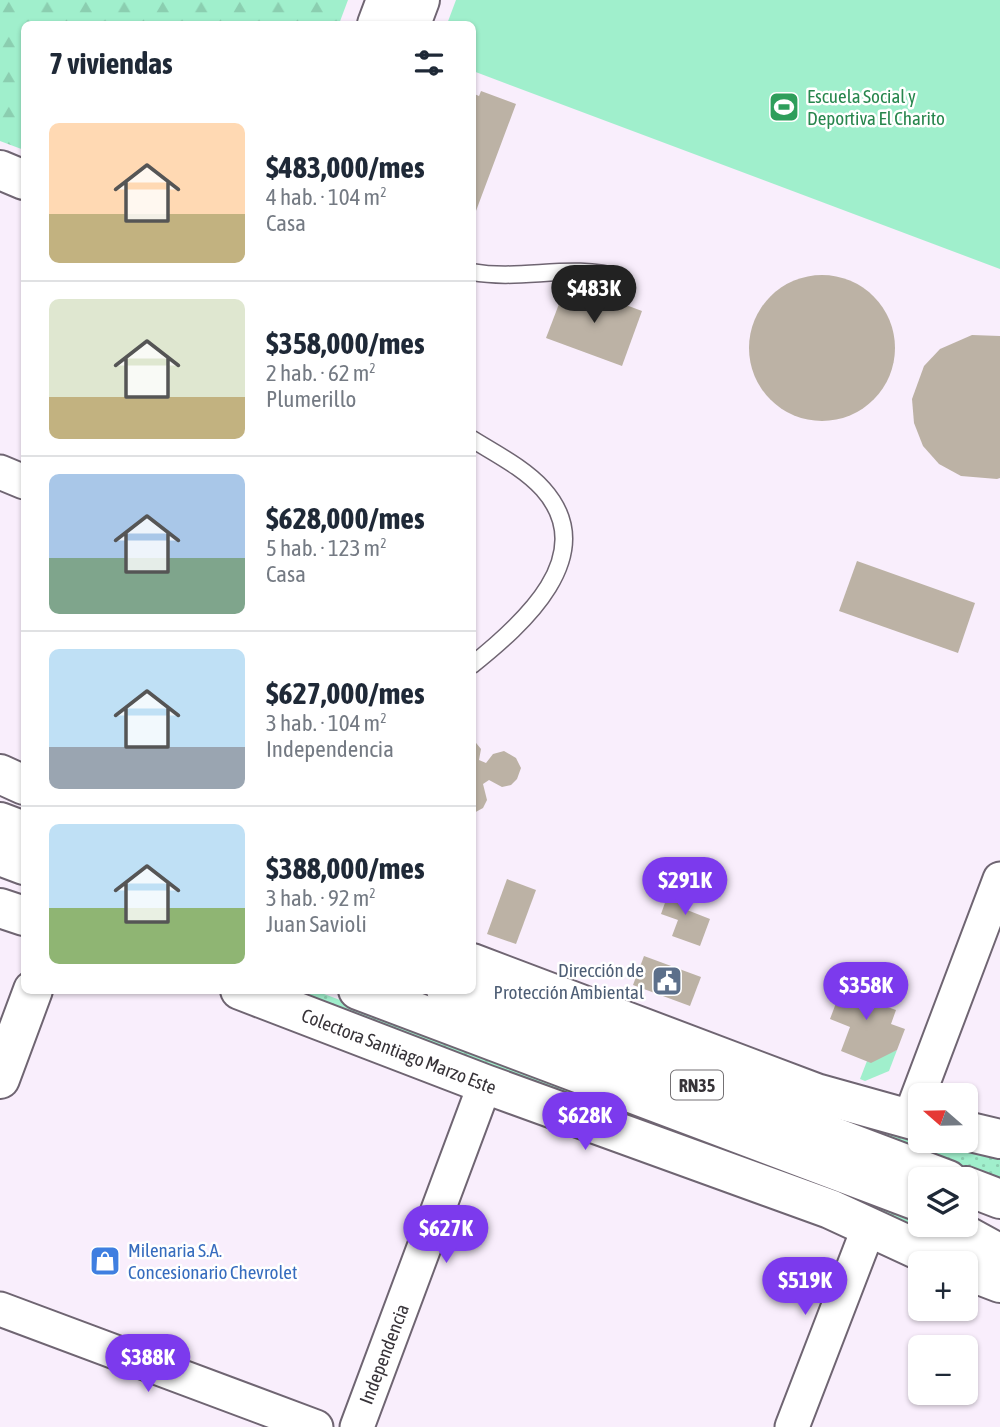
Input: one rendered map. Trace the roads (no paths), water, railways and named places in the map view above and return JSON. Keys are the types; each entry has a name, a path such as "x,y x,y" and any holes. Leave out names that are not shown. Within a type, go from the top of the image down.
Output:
{"main road":[{"path":"378,21 386,0"},
{"path":"412,21 420,0"},
{"path":"0,170 21,179"},
{"path":"0,774 21,784"},
{"path":"0,822 21,830"},
{"path":"0,856 21,864"},
{"path":"0,908 21,915"},
{"path":"476,965 816,1093 908,1119"},
{"path":"0,1079 32,994"},
{"name":"Colectora Santiago Marzo Este","path":"250,994 485,1084 830,1209 921,1251"},
{"name":"RN35","path":"369,994 908,1197"},
{"name":"RN35","path":"457,994 914,1167"},
{"path":"978,1133 1000,1139"},
{"path":"885,1188 908,1202"},
{"path":"978,1191 1000,1199"},
{"path":"978,1224 1000,1232"},
{"path":"969,1237 1000,1254"},
{"path":"978,1275 1000,1283"}],"street":[{"path":"0,472 21,481"},
{"path":"928,1083 1000,879"},
{"name":"Independencia","path":"357,1427 485,1084"},
{"path":"792,1427 869,1227"},
{"path":"0,1309 316,1427"}],"lane":[{"path":"476,272 498,275 586,271 621,278"},
{"path":"476,442 527,475 545,492 561,523 563,548 558,572 547,593 476,661"}],"place":[{"name":"Escuela Social y Deportiva El Charito","path":"784,107"},
{"name":"Dirección de Protección Ambiental","path":"667,981"},
{"name":"Milenaria S.A. Concesionario Chevrolet","path":"105,1261"}]}
